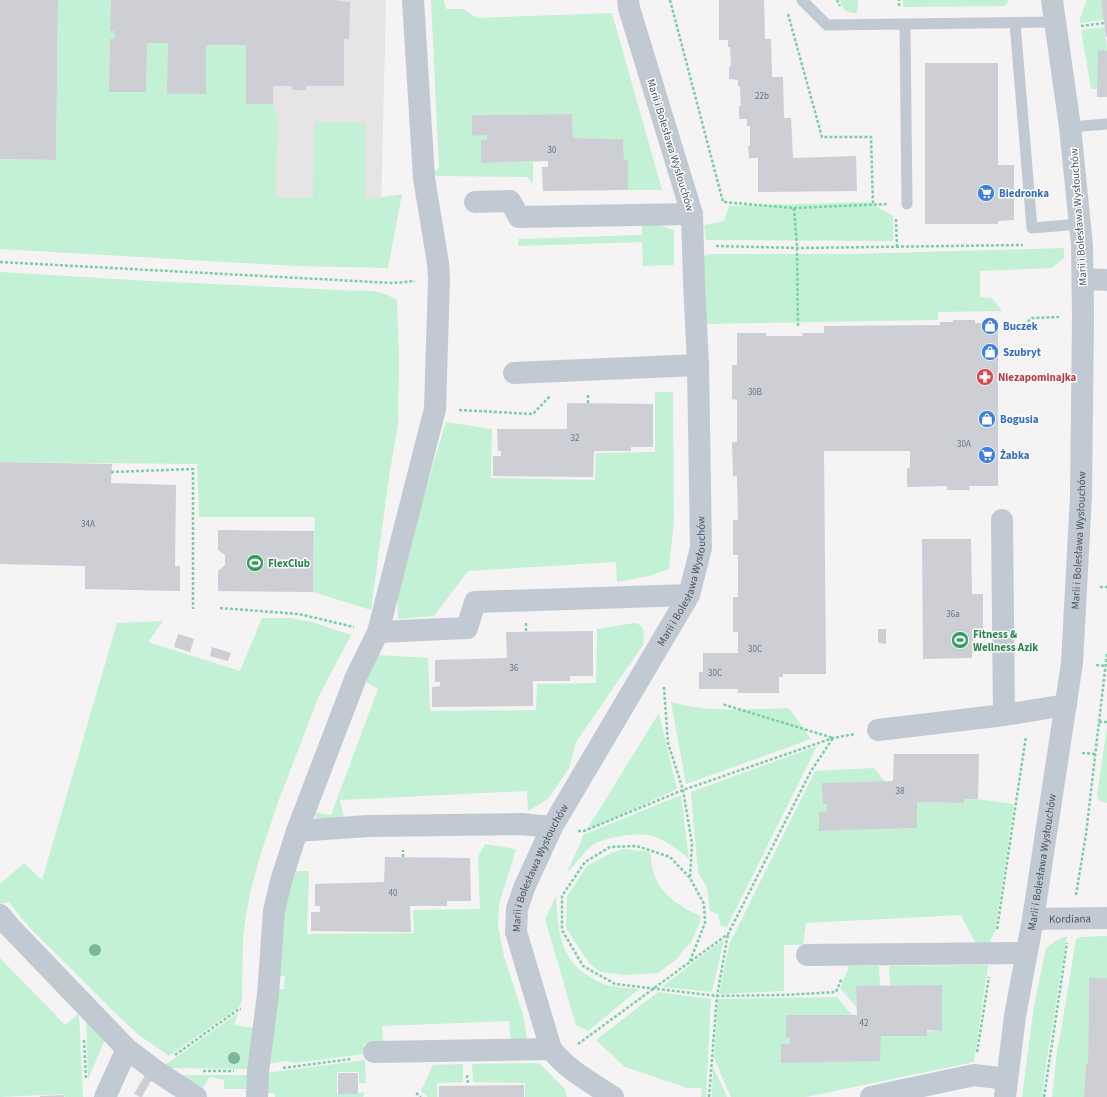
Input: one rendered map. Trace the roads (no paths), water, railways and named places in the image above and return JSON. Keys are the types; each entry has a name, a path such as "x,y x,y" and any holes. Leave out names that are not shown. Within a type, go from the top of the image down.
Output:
{"street":[{"path":"257,1097 258,1071 266,1010 274,911 281,881 297,831 356,676 378,632 434,409 439,279 438,262 424,178 414,0"},
{"name":"Marii i Bolesława Wysłouchów","path":"555,1054 516,932 517,908 524,888 552,827 689,595 701,548 698,365 692,214 629,8 628,0"},
{"name":"Marii i Bolesława Wysłouchów","path":"872,1097 974,1075 1006,1088 1015,1016 1033,919 1073,658 1081,496 1083,280 1080,224 1070,127 1064,24 1052,0"},
{"path":"475,202 510,201 519,217 692,214"},
{"path":"1083,280 1107,280"},
{"path":"514,373 698,365"},
{"path":"1002,520 1004,715"},
{"path":"378,632 467,628 475,602 689,595"},
{"path":"878,730 1004,715 1066,705"},
{"path":"297,831 368,826 521,824 552,827"},
{"path":"0,915 127,1049 156,1071 196,1097"},
{"name":"Kordiana","path":"1033,919 1107,918"},
{"path":"807,955 1026,953"},
{"path":"105,1097 127,1049"},
{"path":"374,1052 555,1054 568,1067 613,1097"}],"lane":[{"path":"802,0 826,25 1015,23 1064,24"},
{"path":"1015,23 1032,228 1080,224"},
{"path":"902,204 905,25"},
{"path":"1070,127 1107,124"}],"place":[{"name":"Biedronka","path":"986,193"},
{"name":"Buczek","path":"990,326"},
{"name":"Szubryt","path":"990,352"},
{"name":"Niezapominajka","path":"985,377"},
{"name":"Bogusia","path":"987,419"},
{"name":"Żabka","path":"987,455"},
{"name":"FlexClub","path":"255,563"},
{"name":"Fitness & Wellness Azik","path":"960,640"}]}
